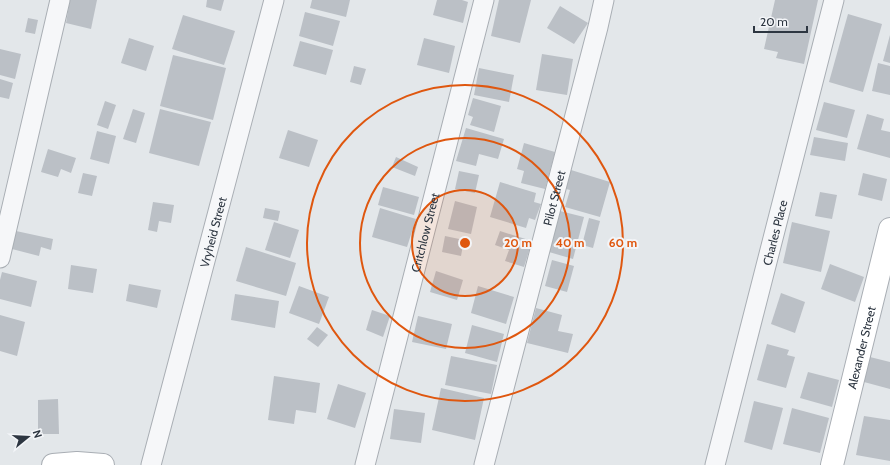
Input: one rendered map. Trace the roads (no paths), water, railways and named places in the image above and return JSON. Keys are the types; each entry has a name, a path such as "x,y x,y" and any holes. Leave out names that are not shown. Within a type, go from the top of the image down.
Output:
{"street":[{"path":"0,258 60,0"},
{"name":"Vryheid Street","path":"151,465 274,0"},
{"name":"Critchlow Street","path":"365,465 484,0"},
{"name":"Pilot Street","path":"484,465 604,0"},
{"name":"Charles Place","path":"715,465 834,0"},
{"name":"Alexander Street","path":"832,465 890,229"},
{"path":"53,465 77,463 103,465"}]}
